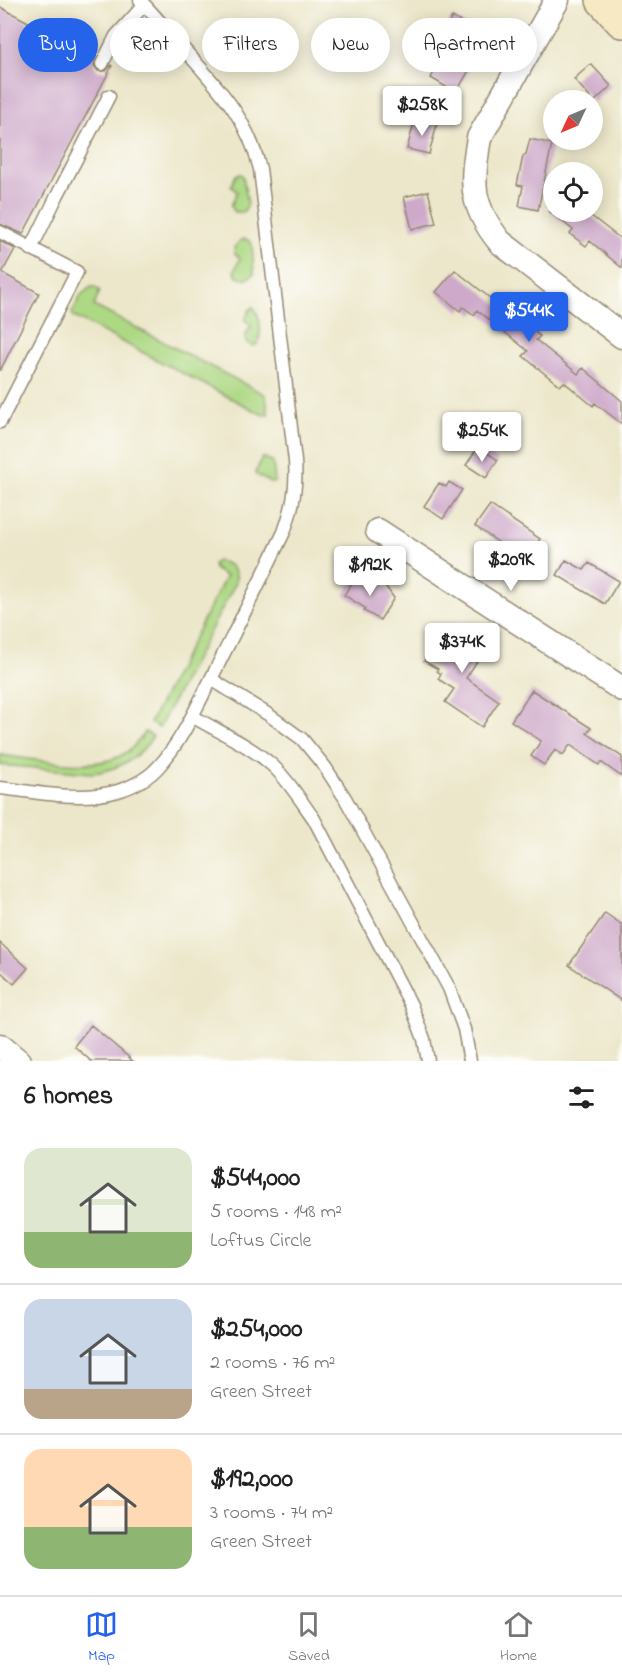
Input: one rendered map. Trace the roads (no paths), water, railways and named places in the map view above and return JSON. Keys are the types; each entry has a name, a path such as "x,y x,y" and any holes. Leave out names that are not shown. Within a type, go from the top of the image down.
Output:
{"main road":[{"path":"603,0 622,21"}],"street":[{"path":"557,0 479,138 474,180 476,202 486,225 500,242 622,336"},
{"path":"378,531 622,689"},
{"path":"0,1046 18,1061"}],"lane":[{"path":"0,788 74,796 100,795 134,785 148,777 160,766 174,748 211,679 285,532 293,504 296,481 295,461 260,169 243,122 223,93 142,2 116,36 102,64"},
{"path":"32,249 109,96"},
{"path":"0,232 77,272 0,422"},
{"path":"211,679 302,739 325,767 345,798 449,988 464,1029 470,1061"},
{"path":"192,716 254,751 274,767 314,819 411,1005 424,1040 428,1061"}]}
